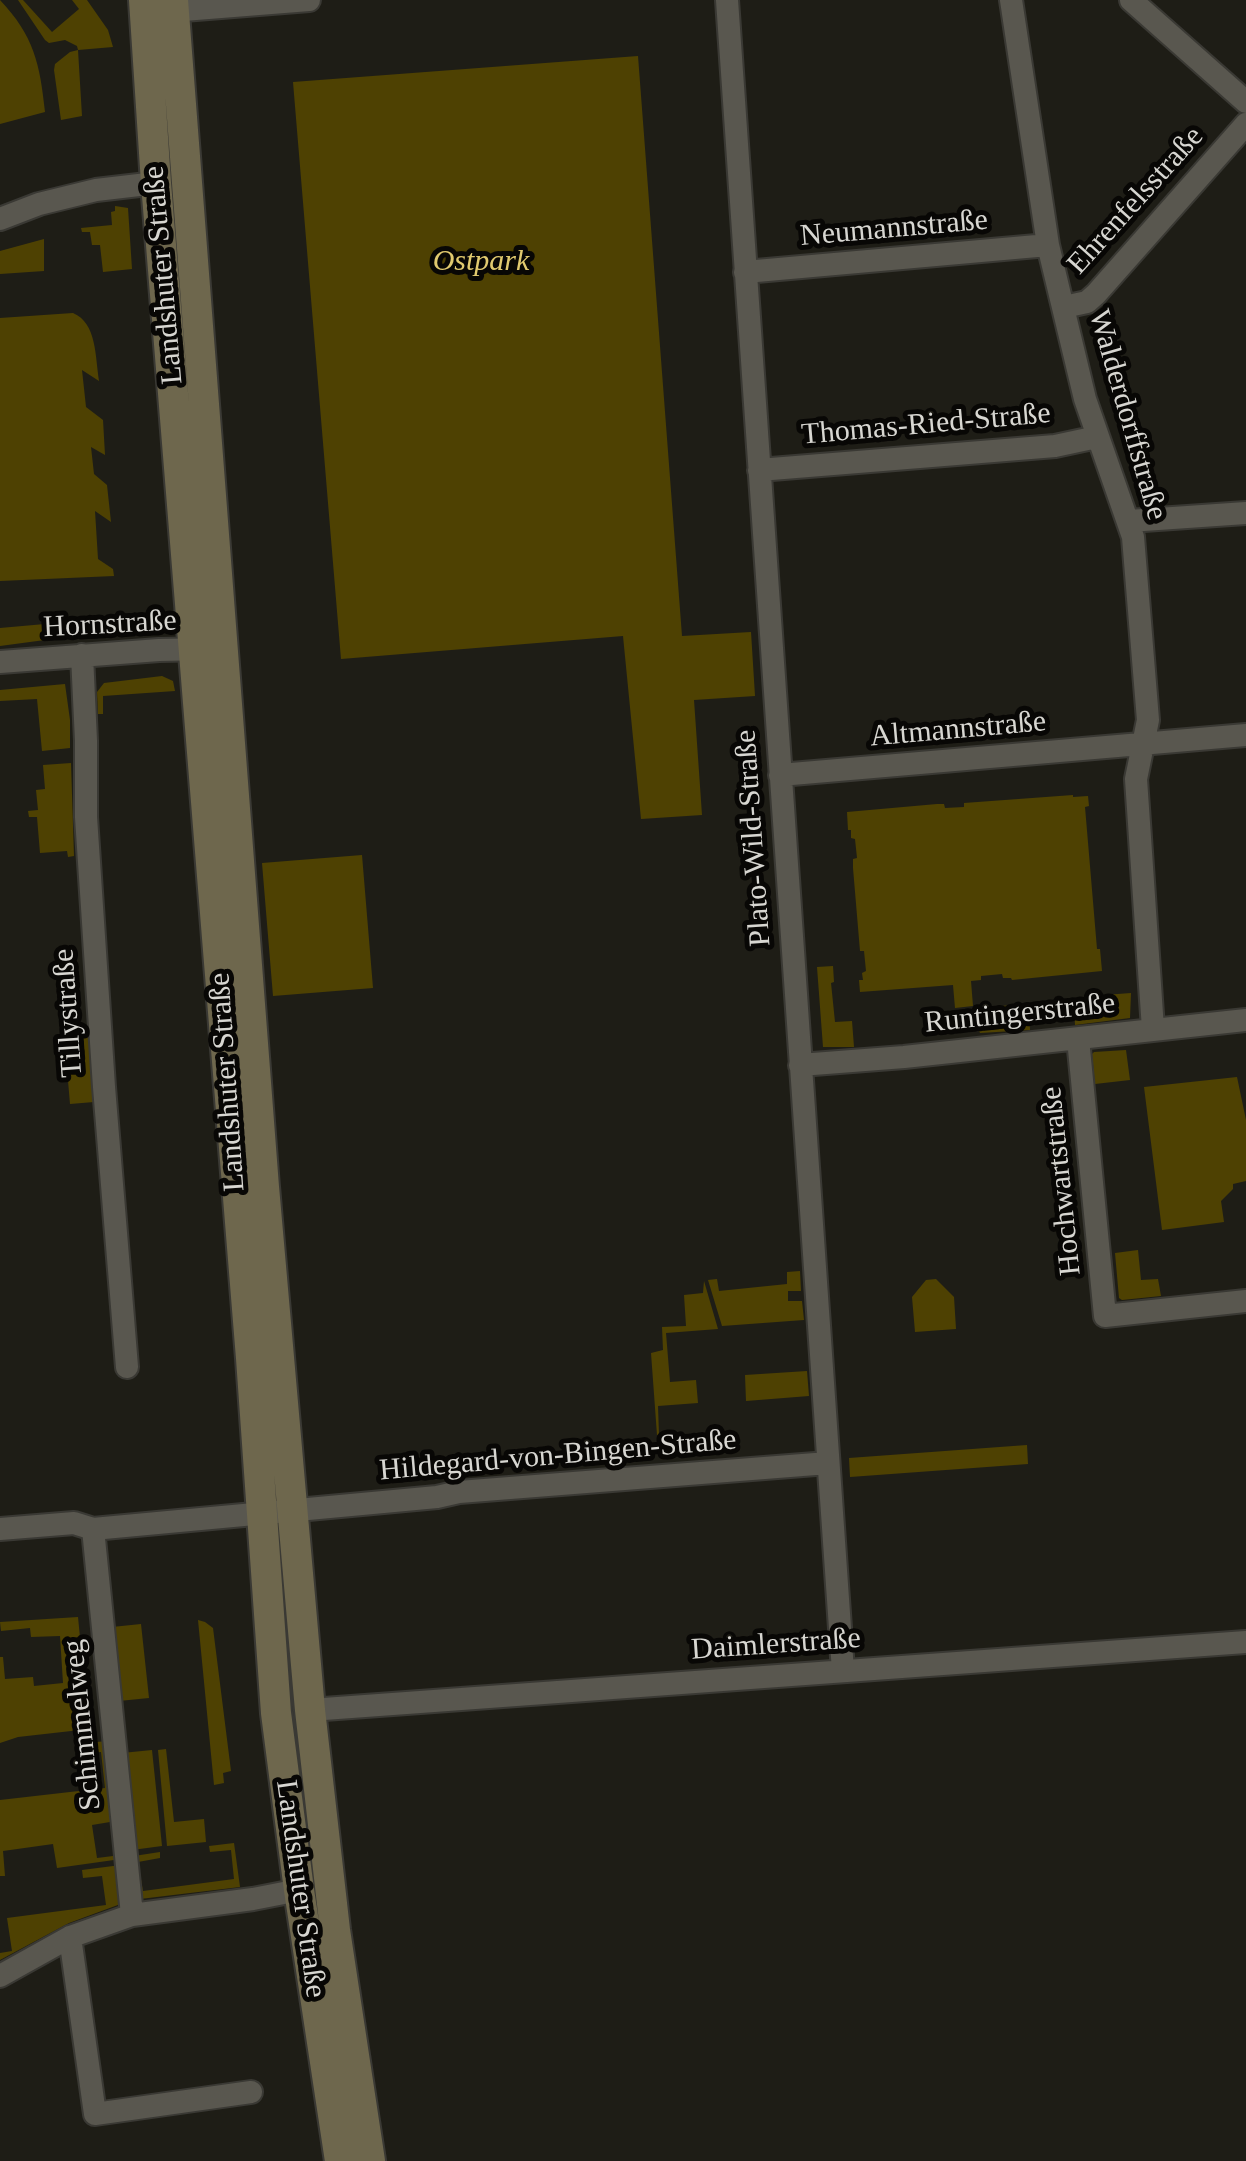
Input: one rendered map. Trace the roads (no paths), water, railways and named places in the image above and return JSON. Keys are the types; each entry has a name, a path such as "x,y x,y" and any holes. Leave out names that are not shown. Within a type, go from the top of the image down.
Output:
{"main road":[{"name":"Landshuter Straße","path":"154,4 156,183 209,649 294,1509 310,1710 335,1930 370,2161"},
{"name":"Landshuter Straße","path":"154,4 209,649 276,1712 340,2161"}],"street":[{"path":"154,4 309,0"},
{"name":"Plato-Wild-Straße","path":"727,0 843,1671"},
{"name":"Walderdorffstraße","path":"1011,0 1048,245 1097,437 1133,537 1148,720 1136,780 1153,1030"},
{"path":"1130,0 1246,102"},
{"name":"Ehrenfelsstraße","path":"1064,306 1087,302 1096,294 1246,124"},
{"path":"0,218 96,190 156,183"},
{"name":"Neumannstraße","path":"745,272 1048,245"},
{"name":"Thomas-Ried-Straße","path":"759,470 1055,446 1097,437"},
{"path":"1129,522 1246,513"},
{"name":"Hornstraße","path":"0,662 209,649"},
{"name":"Tillystraße","path":"82,655 86,817 127,1367"},
{"name":"Altmannstraße","path":"780,775 1246,735"},
{"name":"Runtingerstraße","path":"800,1065 1246,1020"},
{"name":"Hochwartstraße","path":"1078,1039 1105,1316 1246,1301"},
{"name":"Hildegard-von-Bingen-Straße","path":"0,1529 74,1523 93,1528 438,1497 458,1492 828,1463"},
{"name":"Schimmelweg","path":"93,1528 132,1914"},
{"name":"Daimlerstraße","path":"310,1710 1246,1642"},
{"path":"0,1976 70,1937 132,1914 299,1890"},
{"path":"70,1937 95,2114 252,2092"}],"park label":[{"name":"Ostpark","path":"481,262"}]}
